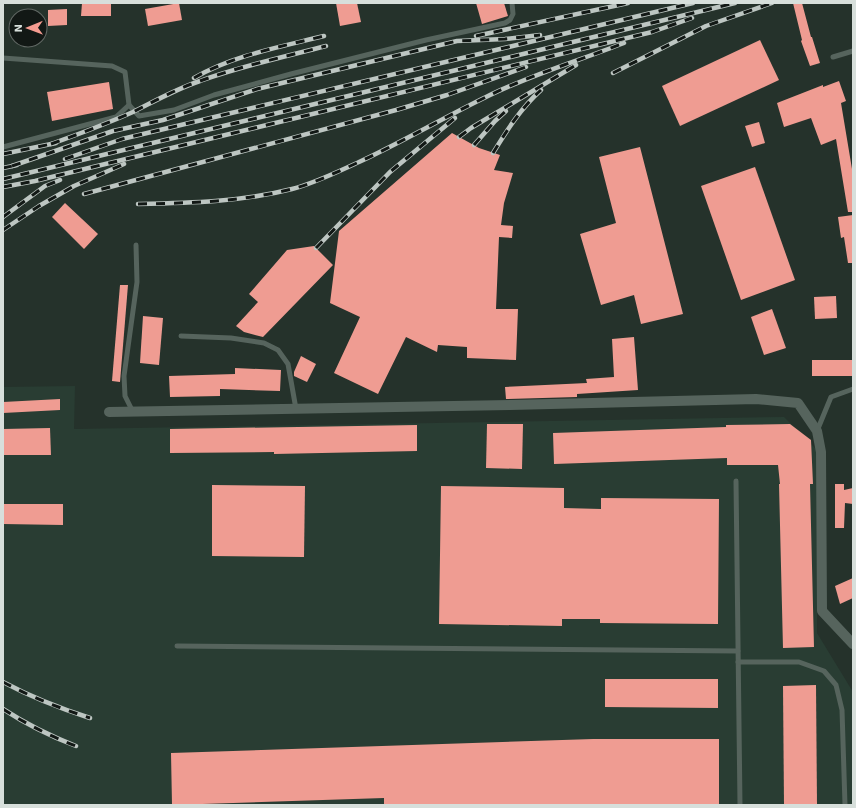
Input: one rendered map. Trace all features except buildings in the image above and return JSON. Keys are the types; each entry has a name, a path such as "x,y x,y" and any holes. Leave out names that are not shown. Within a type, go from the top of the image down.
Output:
{"street":[{"path":"109,412 756,399 798,403 817,431 821,452 822,611 853,644"}],"lane":[{"path":"3,58 112,66 124,72 129,105 139,116 174,110 214,94 291,74 426,40 505,23 510,20 513,14 512,3"},
{"path":"832,57 853,51"},
{"path":"3,147 116,117 129,105"},
{"path":"133,412 125,396 124,376 137,282 136,245"},
{"path":"181,336 231,338 264,343 278,350 288,364 296,409"},
{"path":"817,431 831,397 853,389"},
{"path":"736,481 740,805"},
{"path":"177,646 738,651"},
{"path":"738,662 799,662 824,671 836,685 842,710 845,805"}],"shaded area":[{"path":"75,386 74,429 784,417 818,451 817,633 853,692 853,805 3,805 3,387"}],"railway":[{"path":"476,36 628,3"},
{"path":"65,159 122,139 693,3"},
{"path":"3,179 735,3"},
{"path":"613,73 706,26 772,3"},
{"path":"3,187 35,181 652,32 692,18"},
{"path":"12,166 113,131 163,120 257,89 457,41 505,39 540,35"},
{"path":"194,78 225,63 274,48 324,36"},
{"path":"138,204 235,199 254,197 301,187 375,154 503,89 624,43"},
{"path":"51,144 133,112 191,84 247,66 326,46"},
{"path":"459,137 471,128 576,65"},
{"path":"84,194 396,110 447,95 526,67"},
{"path":"493,153 521,112 541,90"},
{"path":"474,145 506,111"},
{"path":"316,248 390,172 455,118"},
{"path":"3,154 56,143"},
{"path":"3,230 39,206 74,186 124,164"},
{"path":"3,168 17,165"},
{"path":"3,217 45,186 60,180"},
{"path":"3,682 45,702 90,718"},
{"path":"3,709 20,720 76,746"}]}
